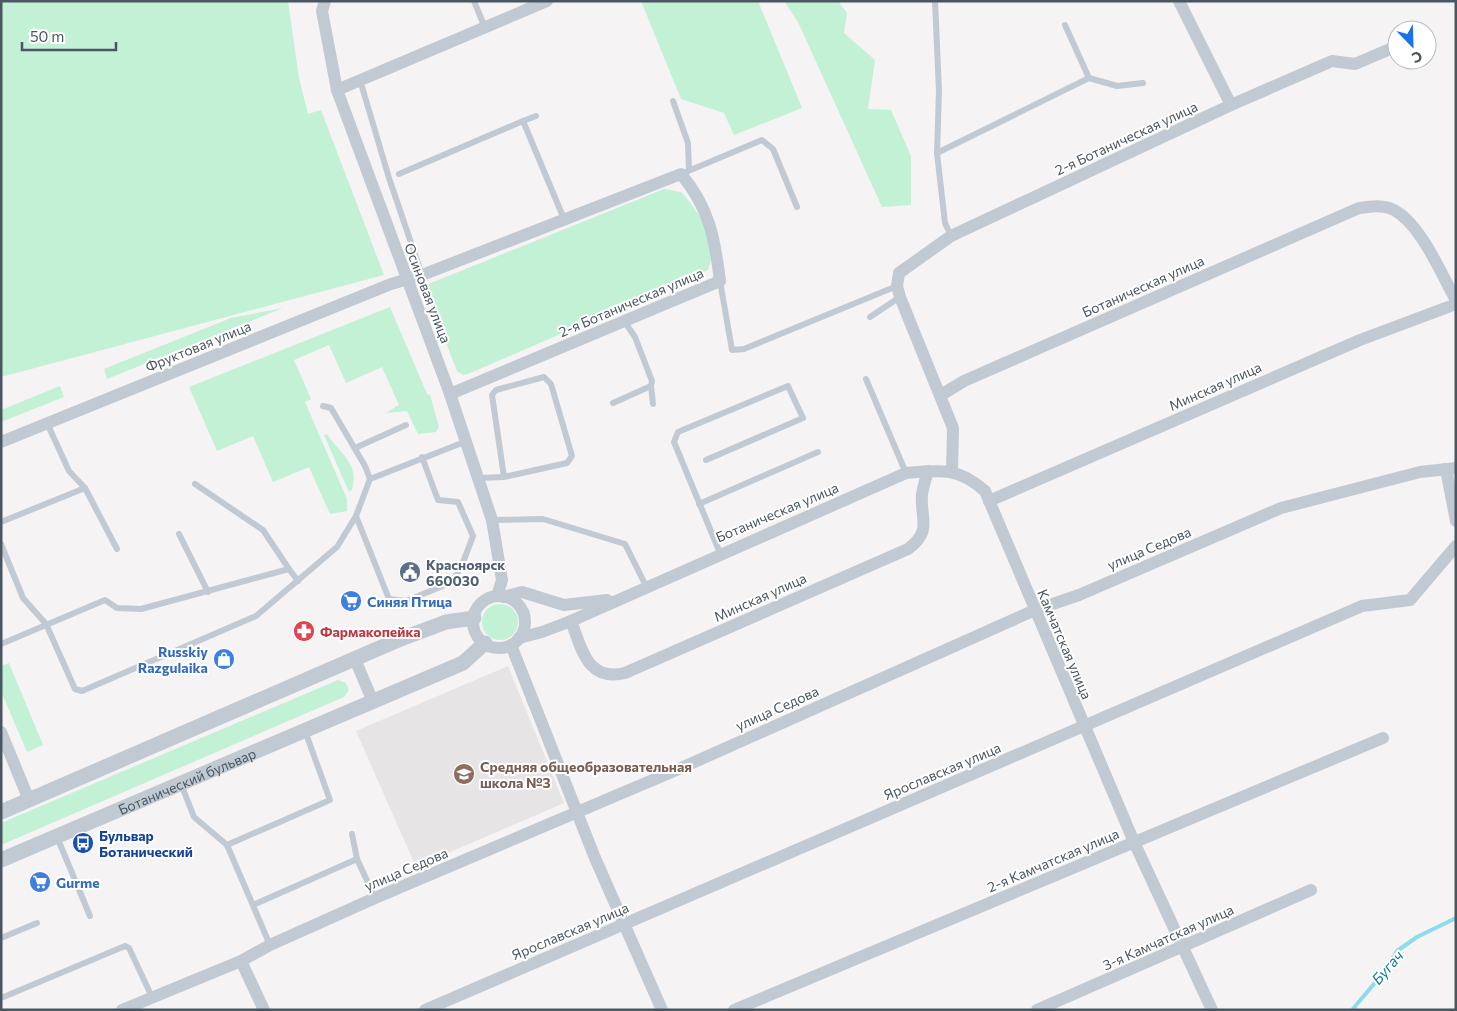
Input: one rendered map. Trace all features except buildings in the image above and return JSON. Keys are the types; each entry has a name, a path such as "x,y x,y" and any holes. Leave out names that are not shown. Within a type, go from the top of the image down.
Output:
{"street":[{"name":"Осиновая улица","path":"325,1 322,11 337,90 467,441 492,520 502,580 500,596"},
{"path":"337,90 547,1"},
{"path":"1179,1 1231,105"},
{"name":"2-я Ботаническая улица","path":"898,292 899,273 951,236 1231,105 1332,61 1355,64 1387,50"},
{"path":"407,281 685,172"},
{"name":"2-я Ботаническая улица","path":"450,394 720,281 712,226 685,172"},
{"name":"Ботаническая улица","path":"941,395 964,381 1359,208 1380,206 1393,209 1405,218 1425,245 1456,302"},
{"name":"Фруктовая улица","path":"1,442 391,284 407,281"},
{"path":"898,292 953,428 952,471"},
{"name":"Минская улица","path":"989,501 1360,340 1456,302"},
{"path":"1451,468 1456,521"},
{"name":"улица Седова","path":"122,1010 241,960 375,898 577,812 1035,610 1079,595 1281,508 1420,472 1451,468"},
{"name":"Минская улица","path":"571,621 587,660 592,667 604,675 625,673 908,549 920,540 924,532 922,495 928,471"},
{"name":"Ботаническая улица","path":"515,641 571,621 720,553 906,473 952,471"},
{"name":"Камчатская улица","path":"952,471 972,479 985,491 1134,842 1212,1010"},
{"name":"Ярославская улица","path":"425,1010 1362,606 1410,600 1456,546"},
{"name":"Ботаническая улица","path":"500,596 522,592 564,605 618,599"},
{"path":"500,596 514,601 522,612 524,625 515,641 498,648 484,643 477,635 474,618 482,603 500,596"},
{"path":"1,812 355,658 446,622 474,618"},
{"path":"515,641 577,812 662,1010"},
{"name":"Ботанический бульвар","path":"1,860 463,663 484,643"},
{"path":"355,658 374,702"},
{"path":"1,732 29,800"},
{"name":"2-я Камчатская улица","path":"734,1010 1383,738"},
{"name":"3-я Камчатская улица","path":"1038,1010 1311,890"},
{"path":"241,960 264,1010"}],"lane":[{"path":"474,1 485,28"},
{"path":"935,1 938,91 937,153 945,223 951,236"},
{"path":"1065,25 1089,78"},
{"path":"937,153 1089,78 1117,86 1143,83"},
{"path":"360,80 389,178 422,275"},
{"path":"673,101 688,143 685,172 762,140 773,149 797,207"},
{"path":"399,174 536,116"},
{"path":"524,121 564,219"},
{"path":"720,281 732,350 744,349 898,292"},
{"path":"870,317 898,292"},
{"path":"624,321 634,337 652,381 653,404"},
{"path":"479,478 504,477 567,463 572,456 551,384 544,377 496,390 492,394 504,477"},
{"path":"866,379 906,473"},
{"path":"613,403 652,386"},
{"path":"706,460 802,418 788,386 678,432 674,442 720,553"},
{"path":"323,406 331,408 355,448 370,479"},
{"path":"47,423 69,471 85,488 117,549"},
{"path":"355,448 406,425"},
{"path":"1,544 23,598 46,624 75,689 82,691 256,616 337,547 356,516 370,479 422,457 467,441"},
{"path":"699,504 818,452"},
{"path":"356,516 389,599 406,601 452,582 462,565 473,536 458,502 438,500 422,457"},
{"path":"195,484 263,530 298,581"},
{"path":"1,522 85,488"},
{"path":"492,520 544,519 625,544 646,586"},
{"path":"179,534 208,592"},
{"path":"1,644 105,600 117,608 140,609 289,569"},
{"path":"226,844 330,800 305,731"},
{"path":"180,784 194,816 226,844 270,945"},
{"path":"352,834 357,859 375,898"},
{"path":"57,837 90,916"},
{"path":"253,905 357,859"},
{"path":"1,938 38,923"},
{"path":"1,998 125,946 129,948 152,997"}],"shaded area":[{"name":"Средняя общеобразовательная школа №3","path":"508,666 564,803 416,867 356,731"}],"green space":[{"path":"1,1 288,1 299,78 308,114 321,110 384,275 1,377"},
{"path":"641,1 758,1 802,108 734,135 724,113 681,99"},
{"path":"784,1 838,1 847,13 844,33 875,60 868,109 891,110 911,156 911,205 882,207 798,22"},
{"path":"664,189 681,192 700,218 709,239 711,250 708,270 468,374 463,375 457,371 425,289 426,285"},
{"path":"390,307 427,394 430,395 439,427 436,432 418,434 407,411 386,413 399,405 382,367 346,383 329,345 294,360 311,399 305,402 347,499 347,511 330,514 309,467 273,482 253,436 217,451 189,387"},
{"path":"283,308 107,379 104,369 231,318"},
{"path":"60,386 64,397 1,422 1,410"},
{"path":"327,434 351,466 354,481 352,490 349,492 324,435"},
{"path":"500,604 507,605 513,609 517,615 517,629 513,635 507,639 500,640 493,639 487,635 483,629 482,622 483,615 487,609 493,605"},
{"path":"9,663 43,745 27,752 1,691 1,666"},
{"path":"338,680 346,683 349,690 344,697 1,845 1,823"}],"waterway":[{"name":"Бугач","path":"1352,1010 1384,972 1397,951 1417,937 1456,918"}],"place":[{"name":"Красноярск 660030","path":"410,572"},
{"name":"Синяя Птица","path":"351,601"},
{"name":"Фармакопейка","path":"304,631"},
{"name":"Russkiy Razgulaika","path":"224,659"},
{"name":"Средняя общеобразовательная школа №3","path":"464,774"},
{"name":"Бульвар Ботанический","path":"83,843"},
{"name":"Gurme","path":"40,882"}]}
